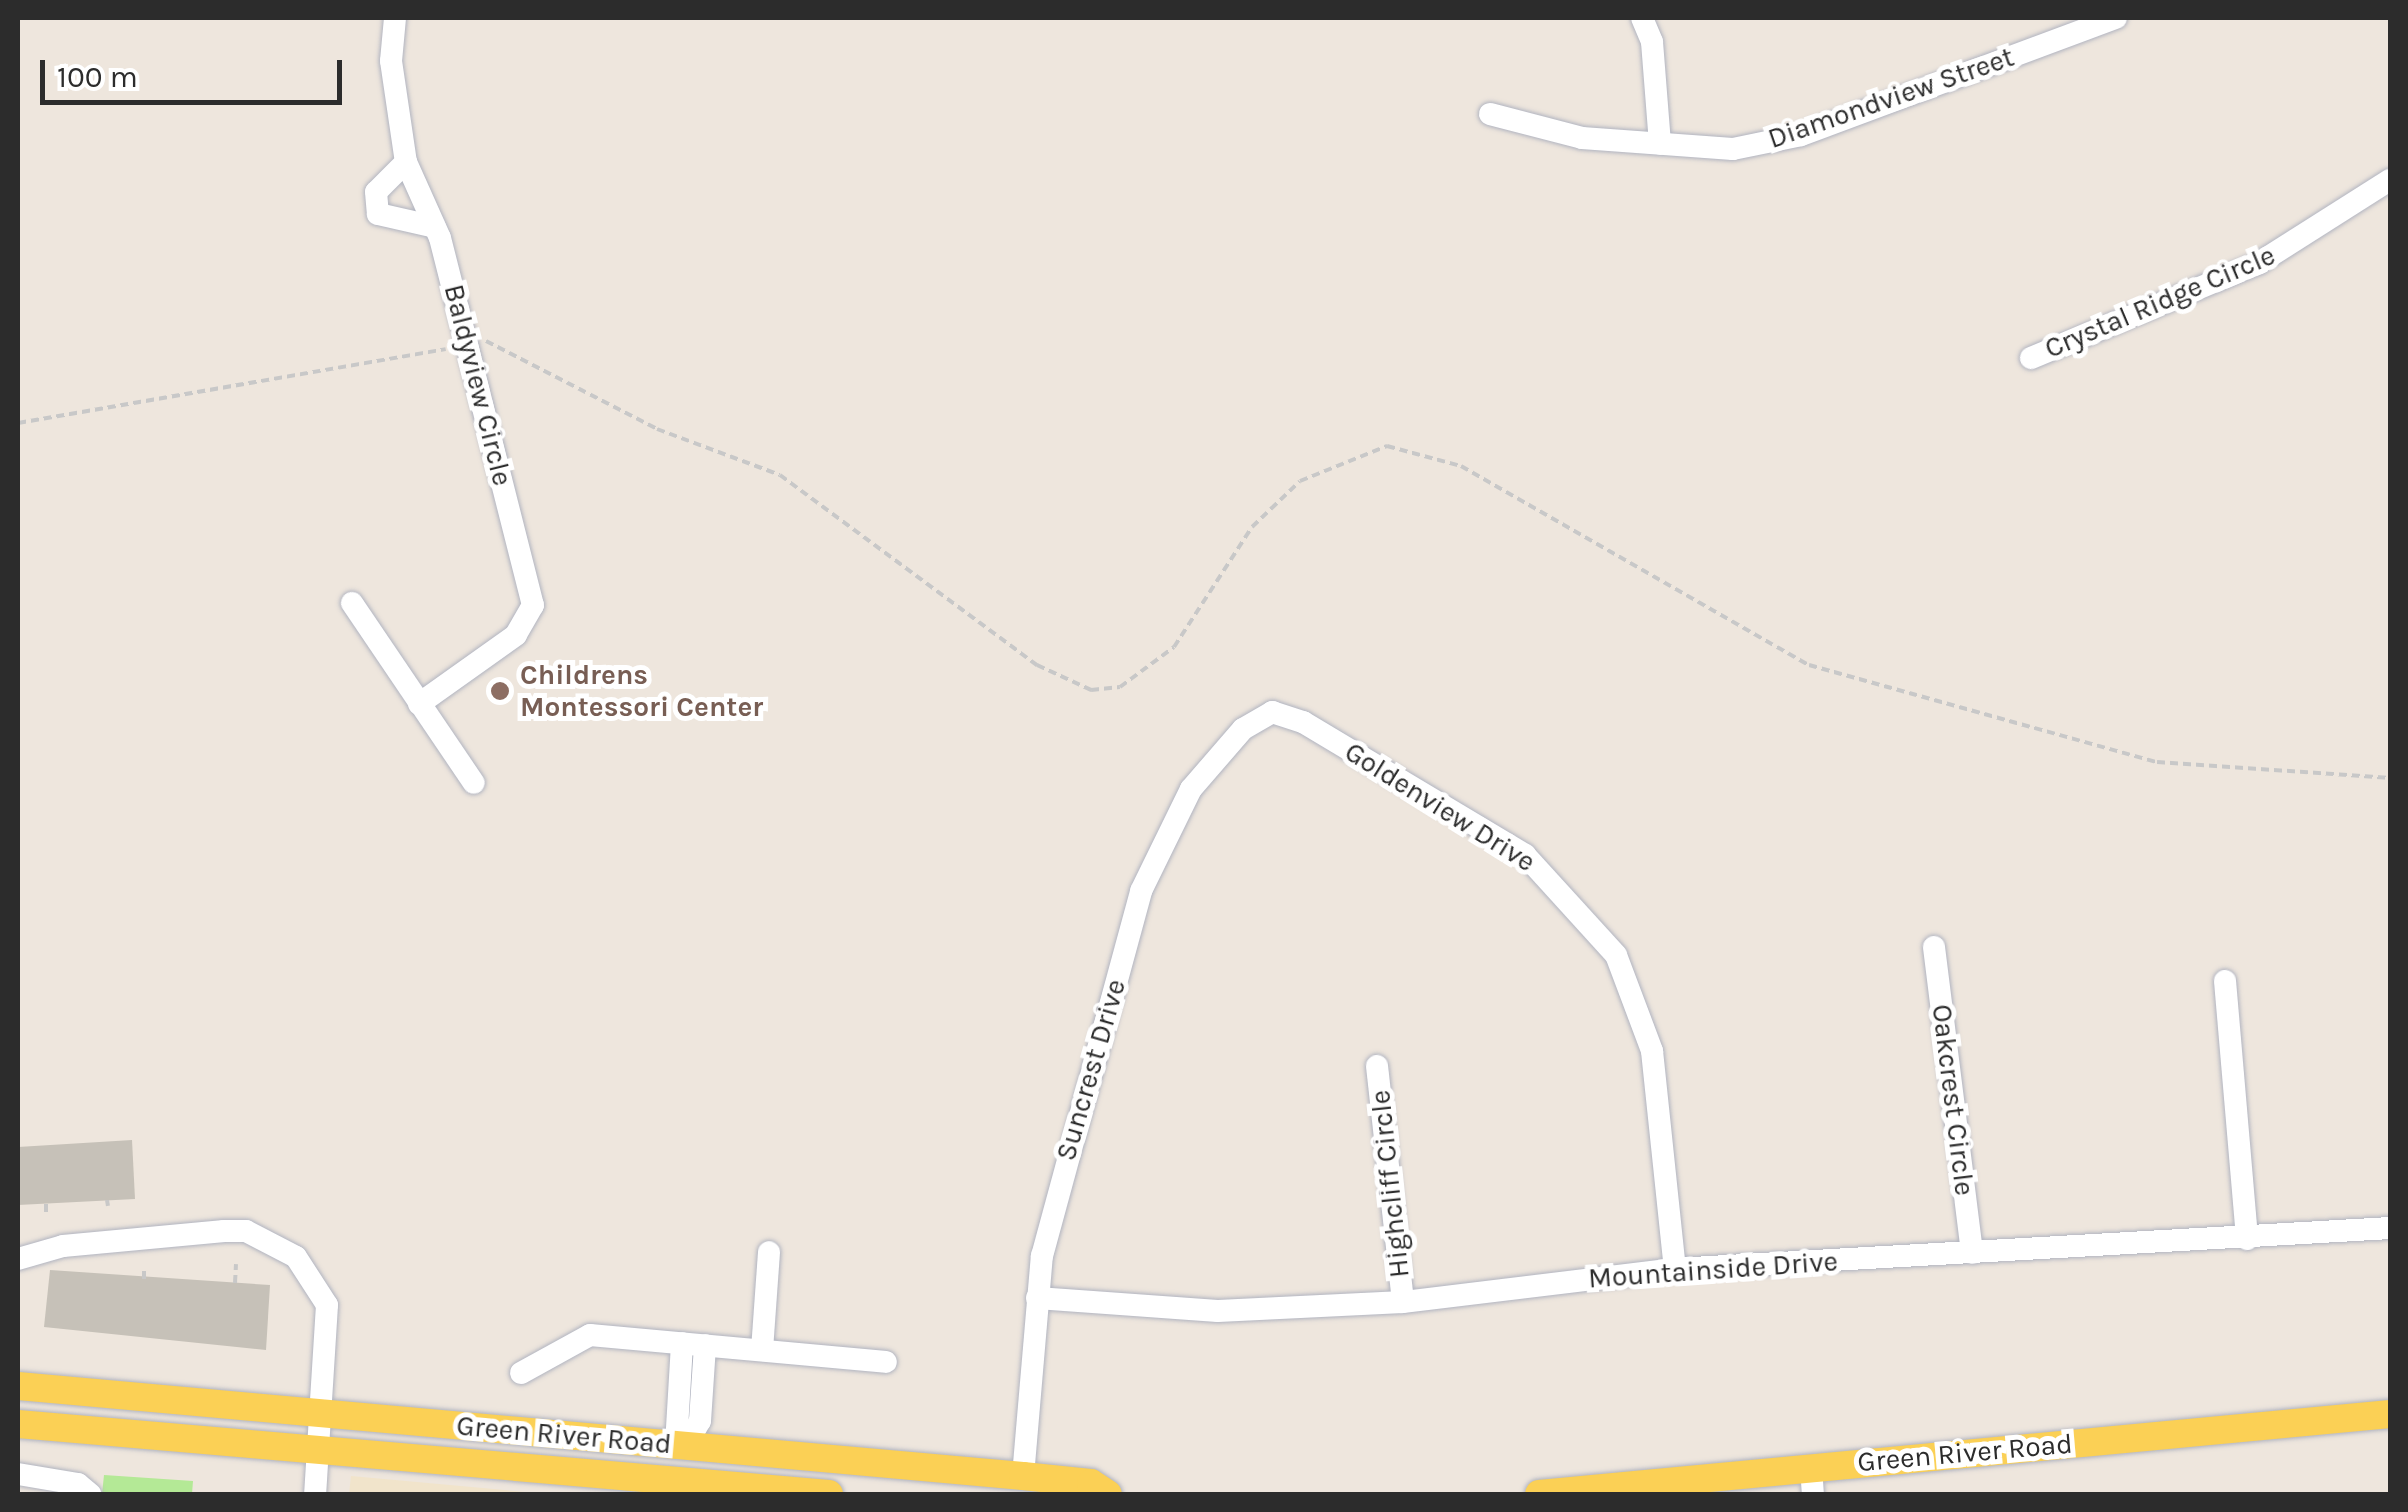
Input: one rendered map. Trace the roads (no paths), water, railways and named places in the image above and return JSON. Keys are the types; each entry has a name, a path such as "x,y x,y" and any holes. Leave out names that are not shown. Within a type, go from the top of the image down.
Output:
{"main road":[{"name":"Green River Road","path":"18,1386 1023,1476 1090,1484 1108,1494"},
{"name":"Green River Road","path":"1539,1494 1812,1481 2390,1414"},
{"name":"Green River Road","path":"18,1424 829,1494"},
{"path":"656,1478 681,1445"},
{"path":"990,1494 1023,1476"}],"street":[{"name":"Baldyview Circle","path":"395,18 392,78 406,162 436,227 533,605 516,635 419,704"},
{"path":"1642,18 1652,42 1660,144"},
{"name":"Diamondview Street","path":"1490,114 1582,138 1733,150 1801,135 2116,18"},
{"path":"406,162 376,192 378,214 436,227"},
{"name":"Crystal Ridge Circle","path":"2030,358 2260,263 2390,180"},
{"path":"352,603 474,783"},
{"name":"Goldenview Drive","path":"1272,712 1303,722 1525,856 1616,954 1652,1051 1674,1269"},
{"name":"Suncrest Drive","path":"1023,1476 1036,1298 1051,1214 1158,846 1190,788 1243,728 1272,712"},
{"name":"Oakcrest Circle","path":"1934,947 1972,1253"},
{"path":"2226,981 2247,1239"},
{"name":"Highcliff Circle","path":"1377,1066 1403,1302"},
{"name":"Mountainside Drive","path":"1036,1298 1218,1310 1403,1302 1674,1269 2390,1228"},
{"path":"18,1259 63,1246 224,1230 279,1244 324,1292 322,1413 315,1494"},
{"path":"762,1350 770,1252"},
{"path":"521,1373 590,1335 886,1362"},
{"path":"681,1445 700,1421 694,1344"},
{"path":"18,1474 78,1484 90,1494"}],"place":[{"name":"Childrens Montessori Center","path":"500,691"}]}
